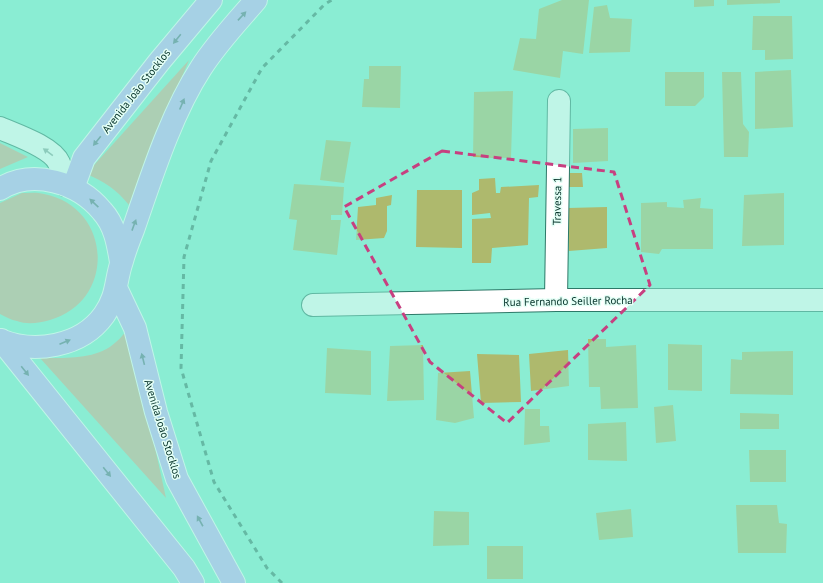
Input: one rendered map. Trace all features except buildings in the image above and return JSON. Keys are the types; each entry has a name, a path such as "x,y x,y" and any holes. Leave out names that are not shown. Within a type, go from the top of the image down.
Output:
{"main road":[{"name":"Avenida João Stocklos","path":"69,187 84,158 159,62 211,0"},
{"path":"0,340 28,348 56,346 82,335 103,315 116,290 121,262 162,150 184,98 201,68 227,32 256,0"},
{"path":"0,189 5,186 31,179 59,182 83,193 103,212 116,235 121,262"},
{"name":"Avenida João Stocklos","path":"116,290 135,328 156,412 177,479 234,583"},
{"path":"0,340 184,568 193,583"}],"street":[{"name":"Travessa 1","path":"556,300 559,101"},
{"path":"0,128 51,153 59,162 69,187"},
{"name":"Rua Fernando Seiller Rocha","path":"313,305 556,300 823,300"}],"highlighted area":[{"path":"442,151 614,172 650,285 507,423 430,362 344,207"}],"shaded area":[{"path":"189,60 129,205 110,186 86,174"},
{"path":"0,143 28,157 0,169"},
{"path":"22,193 41,193 67,202 83,216 93,235 98,255 95,275 87,294 72,310 50,320 38,323 21,322 0,314 0,203"},
{"path":"129,328 166,498 40,358 80,357 100,352 120,339"}],"railway":[{"path":"282,583 267,568 214,482 181,368 184,257 211,161 262,68 325,4 332,0"}]}
